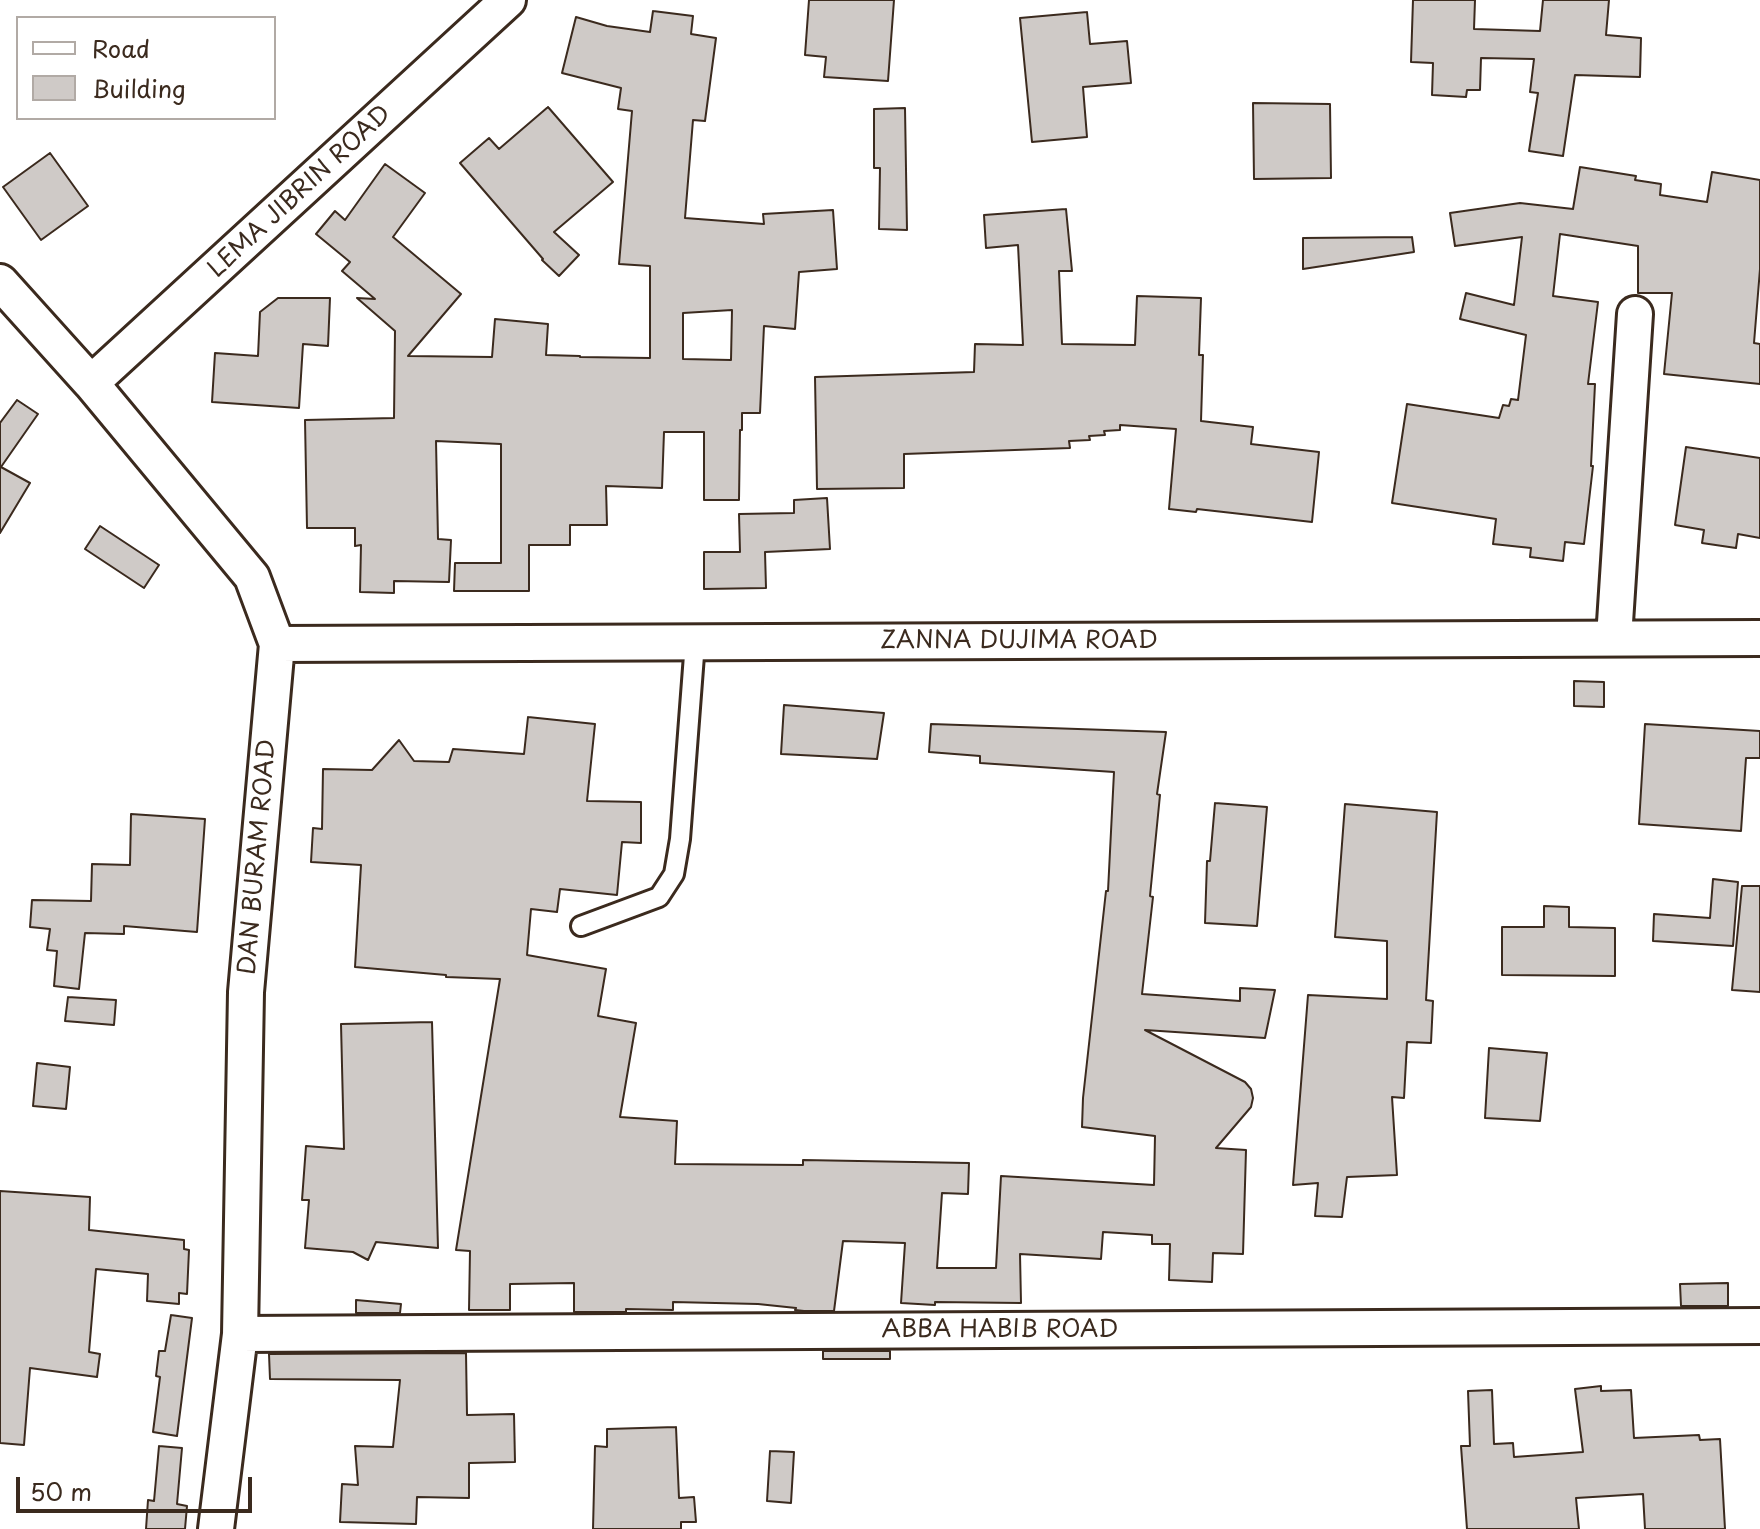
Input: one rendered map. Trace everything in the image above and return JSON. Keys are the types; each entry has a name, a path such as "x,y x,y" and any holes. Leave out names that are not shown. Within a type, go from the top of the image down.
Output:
{"street":[{"name":"LEMA JIBRIN ROAD","path":"91,383 508,0"},
{"name":"DAN BURAM ROAD","path":"0,282 91,383 252,577 277,644 246,992 240,1334 216,1529"},
{"path":"1614,638 1635,314"},
{"name":"ZANNA DUJIMA ROAD","path":"277,644 1760,638"},
{"name":"ABBA HABIB ROAD","path":"240,1334 1760,1326"}],"lane":[{"path":"581,926 659,897 674,874 680,839 695,642"}],"building":[{"path":"809,0 894,0 888,81 824,77 826,57 805,55"},
{"path":"1413,0 1475,0 1474,29 1540,31 1543,0 1609,0 1606,35 1641,38 1640,77 1575,75 1563,156 1529,151 1538,93 1530,92 1534,59 1481,58 1480,90 1467,90 1466,97 1432,95 1433,63 1411,62"},
{"path":"653,11 693,16 691,34 716,38 705,121 693,120 685,218 764,224 763,214 833,210 837,269 799,272 795,329 764,326 760,413 742,413 739,500 704,500 704,432 664,432 662,488 606,486 607,525 570,525 570,545 529,545 529,591 454,591 455,563 501,563 501,444 436,441 438,539 451,540 449,582 394,581 394,593 360,592 361,545 355,546 355,528 307,528 305,420 394,418 395,331 357,298 375,299 342,271 350,262 316,234 335,211 345,220 385,164 425,193 393,237 461,294 408,356 492,357 495,319 548,324 546,355 650,358 650,266 619,264 632,111 618,109 621,88 562,73 576,17 607,26 650,32","holes":["732,310 731,360 683,359 683,313"]},
{"path":"1087,12 1090,44 1127,41 1131,83 1083,87 1087,137 1032,142 1020,18"},
{"path":"1253,103 1330,104 1331,178 1254,179"},
{"path":"548,107 613,182 554,232 579,255 559,276 460,163 489,138 499,149"},
{"path":"905,108 907,230 879,229 880,168 874,168 874,109"},
{"path":"50,153 88,206 41,240 3,187"},
{"path":"1580,167 1636,176 1635,180 1661,184 1660,195 1707,202 1712,172 1760,180 1760,269 1754,343 1760,344 1760,384 1664,374 1672,293 1638,293 1638,246 1560,234 1553,296 1598,302 1588,384 1595,384 1593,466 1584,544 1565,542 1563,561 1530,557 1531,548 1493,544 1496,519 1392,503 1407,404 1499,418 1503,405 1509,406 1511,399 1518,400 1526,335 1460,319 1466,293 1514,305 1522,237 1455,246 1450,213 1520,203 1573,209"},
{"path":"1066,209 1072,271 1059,271 1062,344 1135,345 1137,296 1201,298 1201,421 1253,427 1251,444 1319,452 1312,522 1197,509 1196,512 1169,509 1176,429 1120,425 1120,430 1089,436 1090,440 1069,441 1070,448 904,454 904,488 817,489 815,377 974,372 975,344 1023,345 1018,245 986,248 984,215"},
{"path":"1412,237 1414,252 1303,269 1303,238"},
{"path":"278,298 330,298 328,346 303,344 299,408 212,402 215,353 258,356 260,312"},
{"path":"17,400 38,414 1,467 30,483 0,533 0,423"},
{"path":"1686,447 1760,458 1760,538 1738,534 1736,548 1702,543 1704,530 1675,525"},
{"path":"827,498 830,549 765,552 766,588 704,589 704,552 740,552 739,514 794,513 794,500"},
{"path":"100,526 159,565 144,588 85,549"},
{"path":"1574,681 1604,682 1604,707 1574,706"},
{"path":"784,705 884,713 877,759 781,754"},
{"path":"528,717 595,724 587,801 641,802 641,843 622,842 617,895 560,889 557,912 531,909 527,955 606,969 598,1016 636,1023 620,1117 677,1121 675,1164 803,1165 803,1160 969,1163 968,1194 942,1193 937,1268 996,1268 1001,1176 1154,1185 1155,1136 1082,1127 1108,891 1114,772 980,763 980,756 929,752 931,724 1166,732 1157,794 1160,795 1150,896 1153,897 1142,994 1240,1001 1240,988 1275,990 1265,1038 1145,1030 1245,1082 1251,1089 1251,1107 1216,1148 1246,1150 1243,1254 1213,1253 1212,1282 1169,1280 1170,1244 1152,1244 1152,1235 1103,1232 1101,1259 1020,1254 1021,1303 935,1302 935,1305 901,1303 905,1243 843,1241 834,1311 804,1311 758,1304 673,1302 673,1310 574,1312 574,1283 510,1284 510,1310 469,1310 470,1251 456,1250 500,979 446,977 355,967 361,865 311,862 313,828 322,829 323,769 372,770 399,740 414,761 449,762 453,749 524,754"},
{"path":"1645,724 1760,731 1760,758 1746,758 1741,831 1639,824"},
{"path":"1215,803 1267,807 1257,926 1205,923 1207,861 1210,861"},
{"path":"1345,804 1437,812 1426,1000 1433,1001 1431,1043 1407,1042 1404,1098 1392,1097 1397,1175 1347,1177 1342,1217 1315,1216 1318,1183 1293,1185 1308,995 1387,999 1387,941 1335,937"},
{"path":"131,814 205,819 197,932 124,926 124,934 85,933 79,989 54,986 57,951 47,950 50,929 30,927 32,900 91,901 92,864 130,865"},
{"path":"1713,879 1738,882 1733,946 1653,941 1654,914 1710,918"},
{"path":"1742,886 1760,886 1760,992 1732,990"},
{"path":"1544,906 1569,907 1569,927 1615,928 1615,976 1502,975 1502,927 1544,927"},
{"path":"68,997 116,1000 114,1025 65,1021"},
{"path":"432,1022 438,1248 376,1242 368,1260 353,1252 305,1248 309,1200 302,1200 306,1146 344,1149 341,1024"},
{"path":"1489,1048 1547,1053 1540,1121 1485,1118"},
{"path":"37,1063 70,1067 66,1109 33,1106"},
{"path":"0,1191 90,1197 89,1230 184,1240 184,1249 189,1250 187,1294 179,1293 179,1304 147,1301 148,1274 96,1269 89,1352 100,1354 97,1377 30,1368 24,1445 0,1443"},
{"path":"1728,1283 1728,1306 1681,1306 1680,1284"},
{"path":"356,1300 401,1304 400,1313 356,1313"},
{"path":"171,1315 192,1318 177,1436 153,1432 160,1377 156,1376 159,1351 165,1351"},
{"path":"823,1351 890,1351 890,1359 823,1359"},
{"path":"466,1353 467,1415 514,1414 515,1462 469,1463 469,1498 417,1497 416,1524 340,1522 342,1484 358,1485 355,1446 393,1447 400,1380 270,1379 269,1354"},
{"path":"1601,1386 1601,1391 1631,1390 1634,1438 1699,1435 1700,1440 1720,1439 1725,1529 1645,1529 1643,1494 1576,1498 1579,1529 1467,1529 1461,1446 1470,1446 1468,1391 1492,1390 1494,1444 1513,1443 1514,1457 1583,1452 1575,1389"},
{"path":"676,1427 679,1498 694,1497 696,1522 681,1522 681,1529 593,1529 595,1446 607,1447 607,1429"},
{"path":"159,1446 182,1448 177,1504 187,1506 185,1529 146,1529 148,1500 154,1501"},
{"path":"770,1451 794,1452 791,1503 767,1501"}]}
